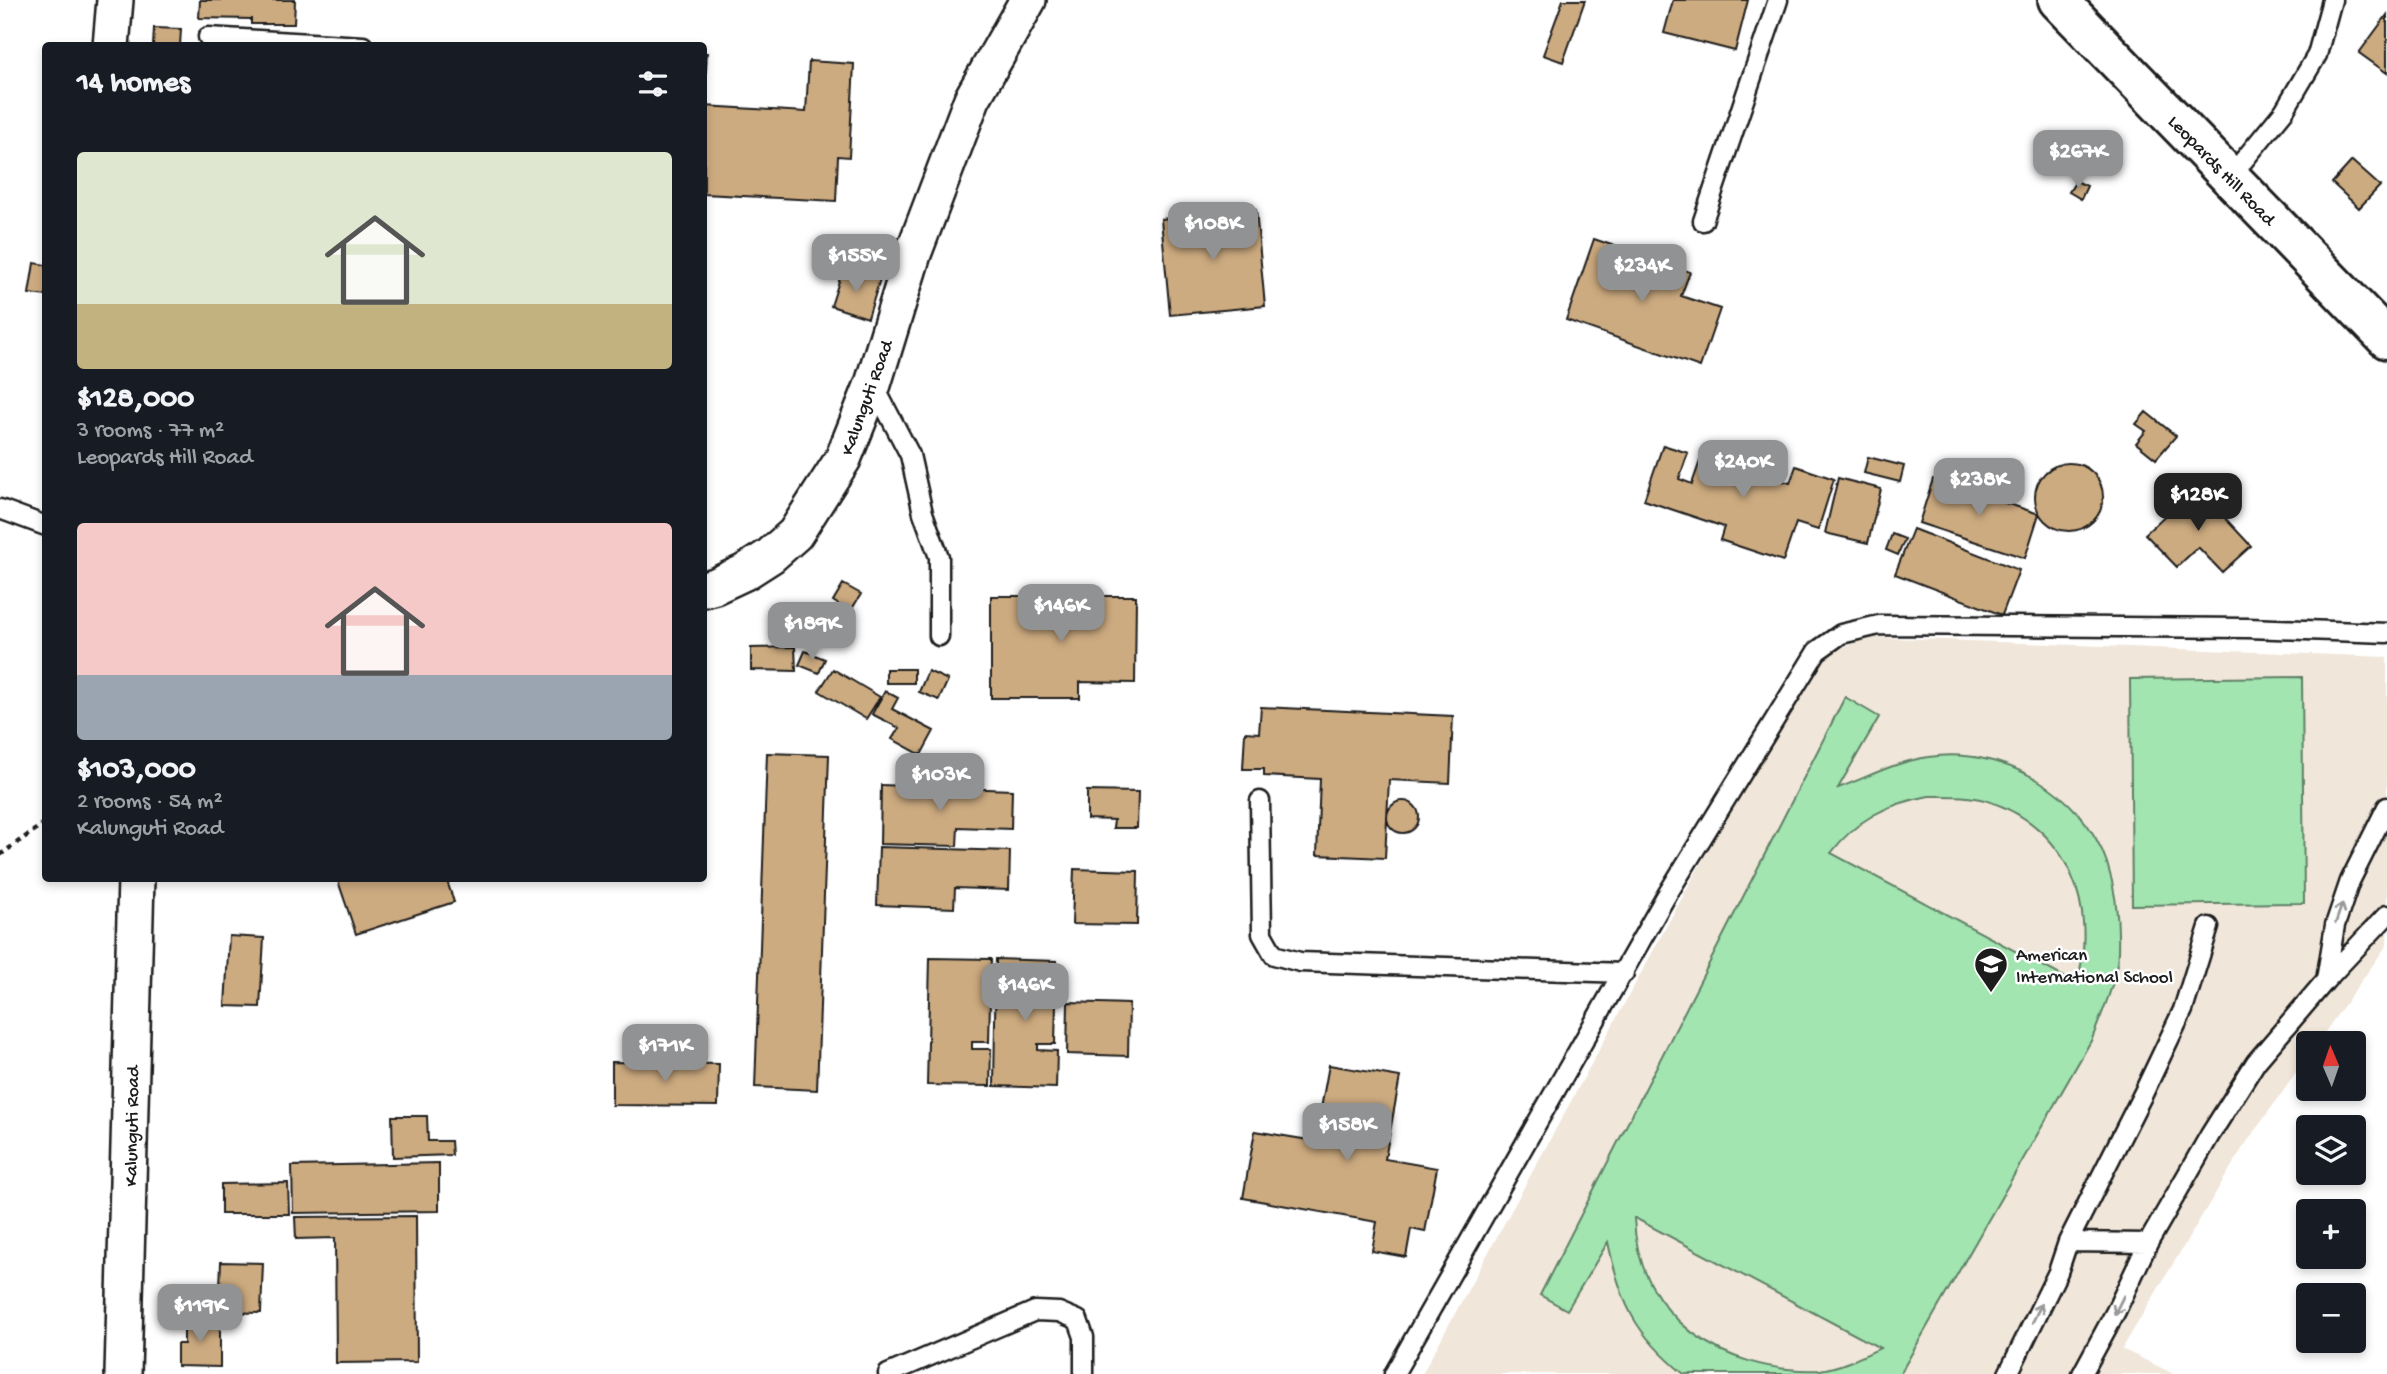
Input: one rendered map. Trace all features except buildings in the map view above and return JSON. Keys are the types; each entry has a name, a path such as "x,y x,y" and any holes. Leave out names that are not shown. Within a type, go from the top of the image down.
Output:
{"main road":[{"name":"Leopards Hill Road","path":"2058,0 2387,339"}],"street":[{"path":"111,42 115,0"},
{"name":"Kalunguti Road","path":"707,588 744,572 770,556 795,534 843,459 873,384 913,254 972,99 1028,0"},
{"name":"Kalunguti Road","path":"123,1374 136,882"}],"lane":[{"path":"1703,221 1778,0"},
{"path":"2230,177 2284,111 2317,55 2332,0"},
{"path":"208,37 294,42"},
{"path":"873,384 910,455 923,513 939,557 939,636"},
{"path":"0,509 42,525"},
{"path":"1394,1374 1665,898 1817,651 1841,634 1879,625 2248,628 2387,633"},
{"path":"1260,801 1262,934 1274,955 1300,962 1624,973"},
{"path":"2326,979 2335,925 2350,881 2387,807"},
{"path":"2082,1374 2148,1243 2256,1062 2326,979 2387,915"},
{"path":"2008,1374 2057,1272 2068,1242 2182,1010 2209,927"},
{"path":"2068,1242 2148,1243"},
{"path":"888,1374 1035,1311 1059,1312 1078,1320 1084,1337 1084,1374"}],"path":[{"path":"0,855 42,825"}],"shaded area":[{"name":"American International School","path":"1868,637 2387,657 2387,945 2326,1031 2296,1031 2296,1073 2242,1149 2122,1349 2174,1374 1422,1374 1812,660"}],"green space":[{"path":"2302,677 2304,903 2132,905 2130,679"},
{"path":"1845,697 1879,717 1838,788 1905,762 1957,755 2011,767 2036,779 2059,795 2079,815 2095,838 2107,863 2113,885 2118,941 2112,986 2092,1039 1900,1374 1684,1374 1653,1345 1632,1316 1618,1283 1608,1242 1567,1310 1540,1295","holes":["1929,796 1966,797 1988,801 2016,813 2039,830 2057,850 2071,873 2079,899 2083,955 2077,984 1831,853 1851,831 1874,815","1635,1218 1880,1348 1843,1364 1820,1370 1785,1369 1751,1362 1720,1350 1692,1333 1669,1311 1651,1284 1639,1253"]}],"place":[{"name":"American International School","path":"1991,994"}]}
